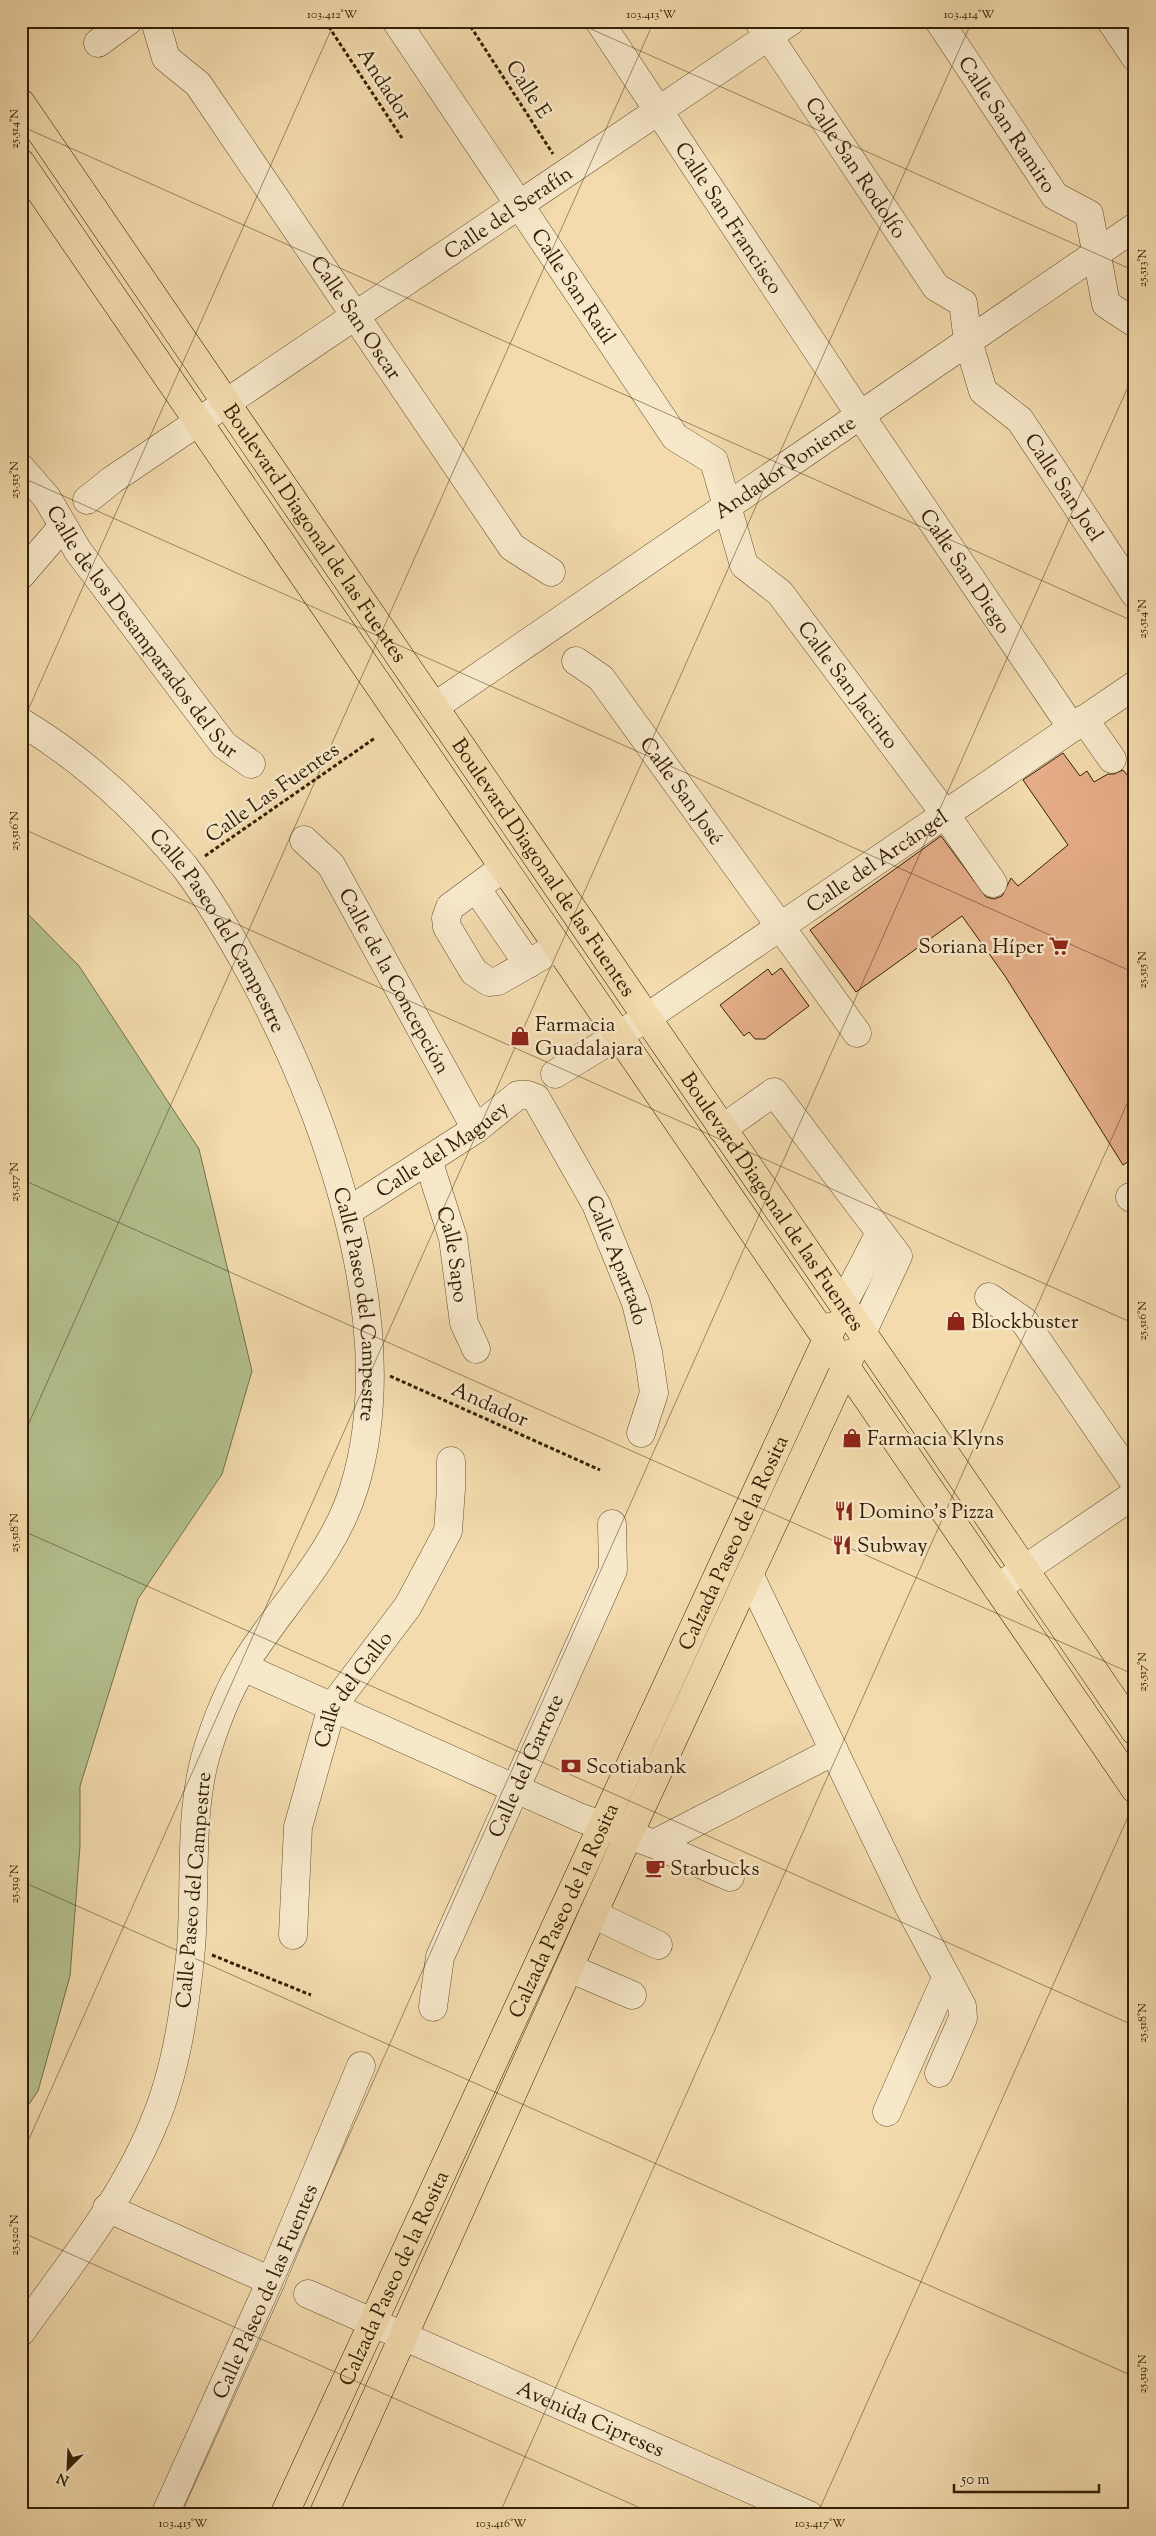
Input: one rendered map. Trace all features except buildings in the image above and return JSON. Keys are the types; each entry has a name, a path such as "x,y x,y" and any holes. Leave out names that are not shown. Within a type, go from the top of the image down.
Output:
{"main road":[{"name":"Boulevard Diagonal de las Fuentes","path":"21,103 225,404 434,706 1135,1731"},
{"name":"Boulevard Diagonal de las Fuentes","path":"21,163 1135,1789"},
{"name":"Calzada Paseo de la Rosita","path":"284,2515 843,1304"},
{"name":"Calzada Paseo de la Rosita","path":"323,2515 629,1834 862,1333"}],"street":[{"path":"98,43 128,21"},
{"name":"Calle San Oscar","path":"155,21 166,58 198,84 512,547 551,572"},
{"name":"Calle San Raúl","path":"396,21 675,437 714,461 727,506"},
{"name":"Calle San Francisco","path":"599,21 860,415"},
{"name":"Calle del Serafín","path":"88,500 112,480 658,111 763,29 790,21"},
{"name":"Calle San Ramiro","path":"939,21 1055,196 1089,214 1095,254"},
{"path":"1111,21 1135,57"},
{"name":"Calle San Rodolfo","path":"763,29 936,287 963,303 968,341"},
{"name":"Andador Poniente","path":"434,706 1135,227"},
{"path":"1095,254 1106,304 1135,323"},
{"name":"Calle San Joel","path":"968,341 983,391 1020,420 1135,594"},
{"name":"Calle San Diego","path":"860,415 1078,723 1112,759"},
{"name":"Calle de los Desamparados del Sur","path":"21,468 48,498 78,551 224,745 251,764"},
{"name":"Calle San Jacinto","path":"727,506 744,566 780,593 945,814 993,883"},
{"path":"21,575 63,526"},
{"name":"Calle San José","path":"576,661 601,678 857,1034"},
{"name":"Calle del Arcángel","path":"555,1074 646,1018 1135,685"},
{"name":"Calle Paseo del Campestre","path":"21,722 98,778 147,824 186,869 233,942 266,1003 294,1060 320,1128 348,1212 366,1319 370,1396 364,1453 352,1494 335,1534 243,1666 222,1710 205,1760 197,1810 191,1947 179,2034 167,2086 142,2150 108,2208 21,2332"},
{"name":"Calle de la Concepción","path":"304,840 331,865 476,1129"},
{"path":"503,868 450,907 446,918 448,928 474,972 490,982 498,981 558,947"},
{"path":"476,888 528,964"},
{"path":"722,1129 774,1092 898,1256 862,1333"},
{"name":"Calle del Maguey","path":"348,1212 476,1129 518,1095 528,1095 536,1098"},
{"name":"Calle Apartado","path":"536,1098 596,1204 636,1303 648,1352 654,1393 641,1434"},
{"name":"Calle Sapo","path":"428,1160 453,1238 464,1323 476,1349"},
{"path":"843,1304 880,1233"},
{"path":"990,1296 1024,1321 1135,1483"},
{"name":"Calle del Gallo","path":"293,1935 298,1827 332,1707 408,1606 448,1531 452,1489 451,1461"},
{"path":"997,1588 1135,1494"},
{"name":"Calle del Garrote","path":"433,2007 440,1957 613,1570 612,1524"},
{"path":"750,1576 909,1907 962,2006 963,2018 939,2073"},
{"path":"243,1666 515,1789 654,1844 730,1877"},
{"path":"654,1844 834,1752"},
{"path":"593,1914 658,1945"},
{"path":"569,1968 632,1995"},
{"path":"887,2112 943,1985"},
{"name":"Calle Paseo de las Fuentes","path":"165,2515 271,2281 362,2066"},
{"path":"108,2208 271,2281"},
{"name":"Avenida Cipreses","path":"308,2294 810,2515"}],"path":[{"name":"Andador","path":"325,21 402,138"},
{"name":"Calle E","path":"467,21 566,173"},
{"name":"Calle Las Fuentes","path":"186,869 375,738"},
{"name":"Andador","path":"368,1366 600,1470"},
{"path":"191,1947 311,1995"}],"green space":[{"path":"21,907 79,966 199,1149 252,1371 222,1474 138,1599 80,1786 80,1846 70,1976 38,2091 21,2116"}],"place":[{"name":"Soriana Híper","path":"1059,946"},
{"name":"Farmacia Guadalajara","path":"520,1036"},
{"name":"Blockbuster","path":"956,1321"},
{"name":"Farmacia Klyns","path":"852,1438"},
{"name":"Domino's Pizza","path":"844,1511"},
{"name":"Subway","path":"842,1545"},
{"name":"Scotiabank","path":"571,1766"},
{"name":"Starbucks","path":"655,1868"}]}
